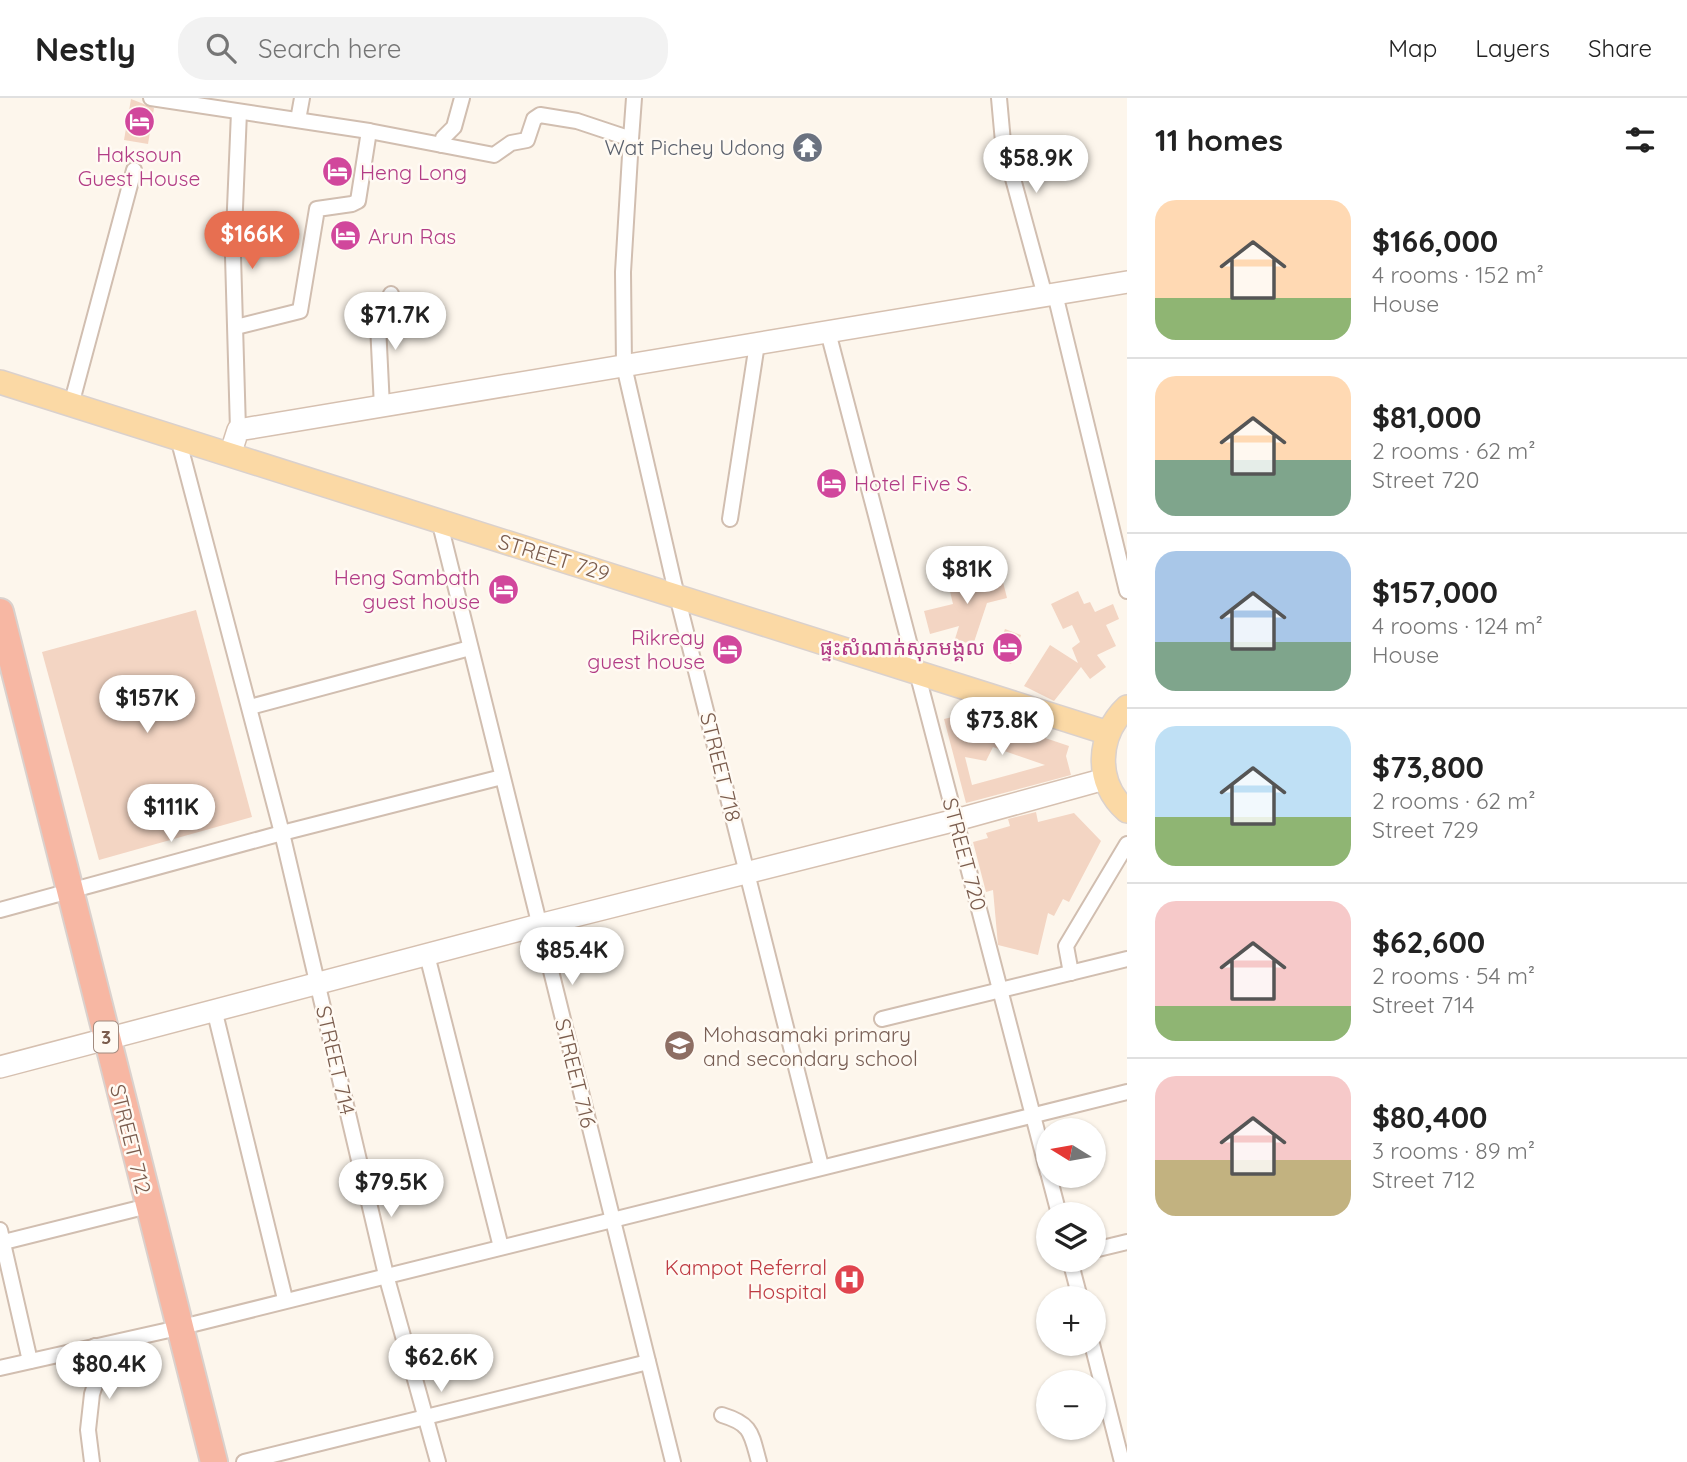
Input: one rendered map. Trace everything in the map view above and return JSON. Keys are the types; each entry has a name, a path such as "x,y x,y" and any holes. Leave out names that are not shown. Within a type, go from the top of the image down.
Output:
{"highway":[{"name":"STREET 712","path":"0,612 178,1328 214,1462"}],"main road":[{"name":"STREET 729","path":"0,382 1108,733"},
{"path":"1127,707 1108,733 1103,754 1105,779 1127,811"}],"street":[{"path":"151,98 369,131 494,155 511,143 527,140 534,119 540,115 577,121 631,139"},
{"path":"298,120 302,98"},
{"path":"442,145 443,138 454,127 462,98"},
{"name":"STREET 718","path":"634,98 623,272 624,366 677,596 821,1167"},
{"path":"999,98 1003,142 1050,295 1127,591"},
{"path":"229,454 238,430 233,256 239,112"},
{"path":"236,327 300,312 317,209 358,201 369,131"},
{"path":"71,405 134,170"},
{"path":"238,430 1127,282"},
{"path":"382,407 378,325 391,294"},
{"name":"STREET 720","path":"828,332 1036,1124"},
{"path":"730,519 757,344"},
{"name":"STREET 714","path":"178,438 282,833 386,1275 438,1462"},
{"name":"STREET 716","path":"439,520 673,1462"},
{"path":"250,707 470,648"},
{"path":"0,910 282,833 502,777"},
{"path":"0,1067 107,1041 214,1009 748,874 1105,779"},
{"path":"1071,974 1066,946 1127,844"},
{"path":"427,955 501,1247"},
{"path":"882,1020 1127,959"},
{"path":"214,1009 285,1299"},
{"path":"0,1368 178,1328 285,1299 1127,1092"},
{"path":"30,1361 1,1239 148,1206"},
{"path":"1106,1248 1127,1242"},
{"path":"92,1462 88,1430 92,1394 99,1373 95,1346"},
{"path":"1095,1356 1122,1462"},
{"path":"244,1462 648,1362"},
{"path":"722,1415 741,1421 747,1426 759,1462"}],"building":[{"name":"Haksoun Guest House","path":"131,99 154,108 148,144 124,140"},
{"path":"1000,570 1007,598 987,603 973,645 955,639 959,626 930,634 924,611 953,604 948,583"},
{"path":"1078,591 1084,604 1090,602 1095,612 1113,604 1119,619 1106,625 1116,646 1097,655 1106,667 1090,679 1081,667 1054,701 1024,686 1050,645 1078,663 1072,648 1080,642 1072,625 1063,629 1051,604"},
{"path":"196,610 252,817 99,860 42,652"},
{"name":"ផ្ទះសំណាក់សុភមង្គល","path":"1005,629 1021,635 1011,664 995,658"},
{"path":"962,710 1069,746 1066,756 1071,775 966,803 944,719 961,715","holes":["993,747 1045,765 972,785 965,757 986,761"]},
{"path":"1036,812 1038,822 1074,813 1101,841 1069,902 1063,899 1054,916 1048,913 1038,955 998,945 993,890 986,892 973,842 988,838 986,833 1010,826 1008,819"}],"place":[{"name":"Haksoun Guest House","path":"139,122"},
{"name":"Wat Pichey Udong","path":"808,147"},
{"name":"Heng Long","path":"337,172"},
{"name":"Arun Ras","path":"345,236"},
{"name":"Hotel Five S.","path":"831,483"},
{"name":"Heng Sambath guest house","path":"503,589"},
{"name":"ផ្ទះសំណាក់សុភមង្គល","path":"1008,647"},
{"name":"Rikreay guest house","path":"728,649"},
{"name":"Mohasamaki primary and secondary school","path":"680,1046"},
{"name":"Kampot Referral Hospital","path":"850,1279"}]}
